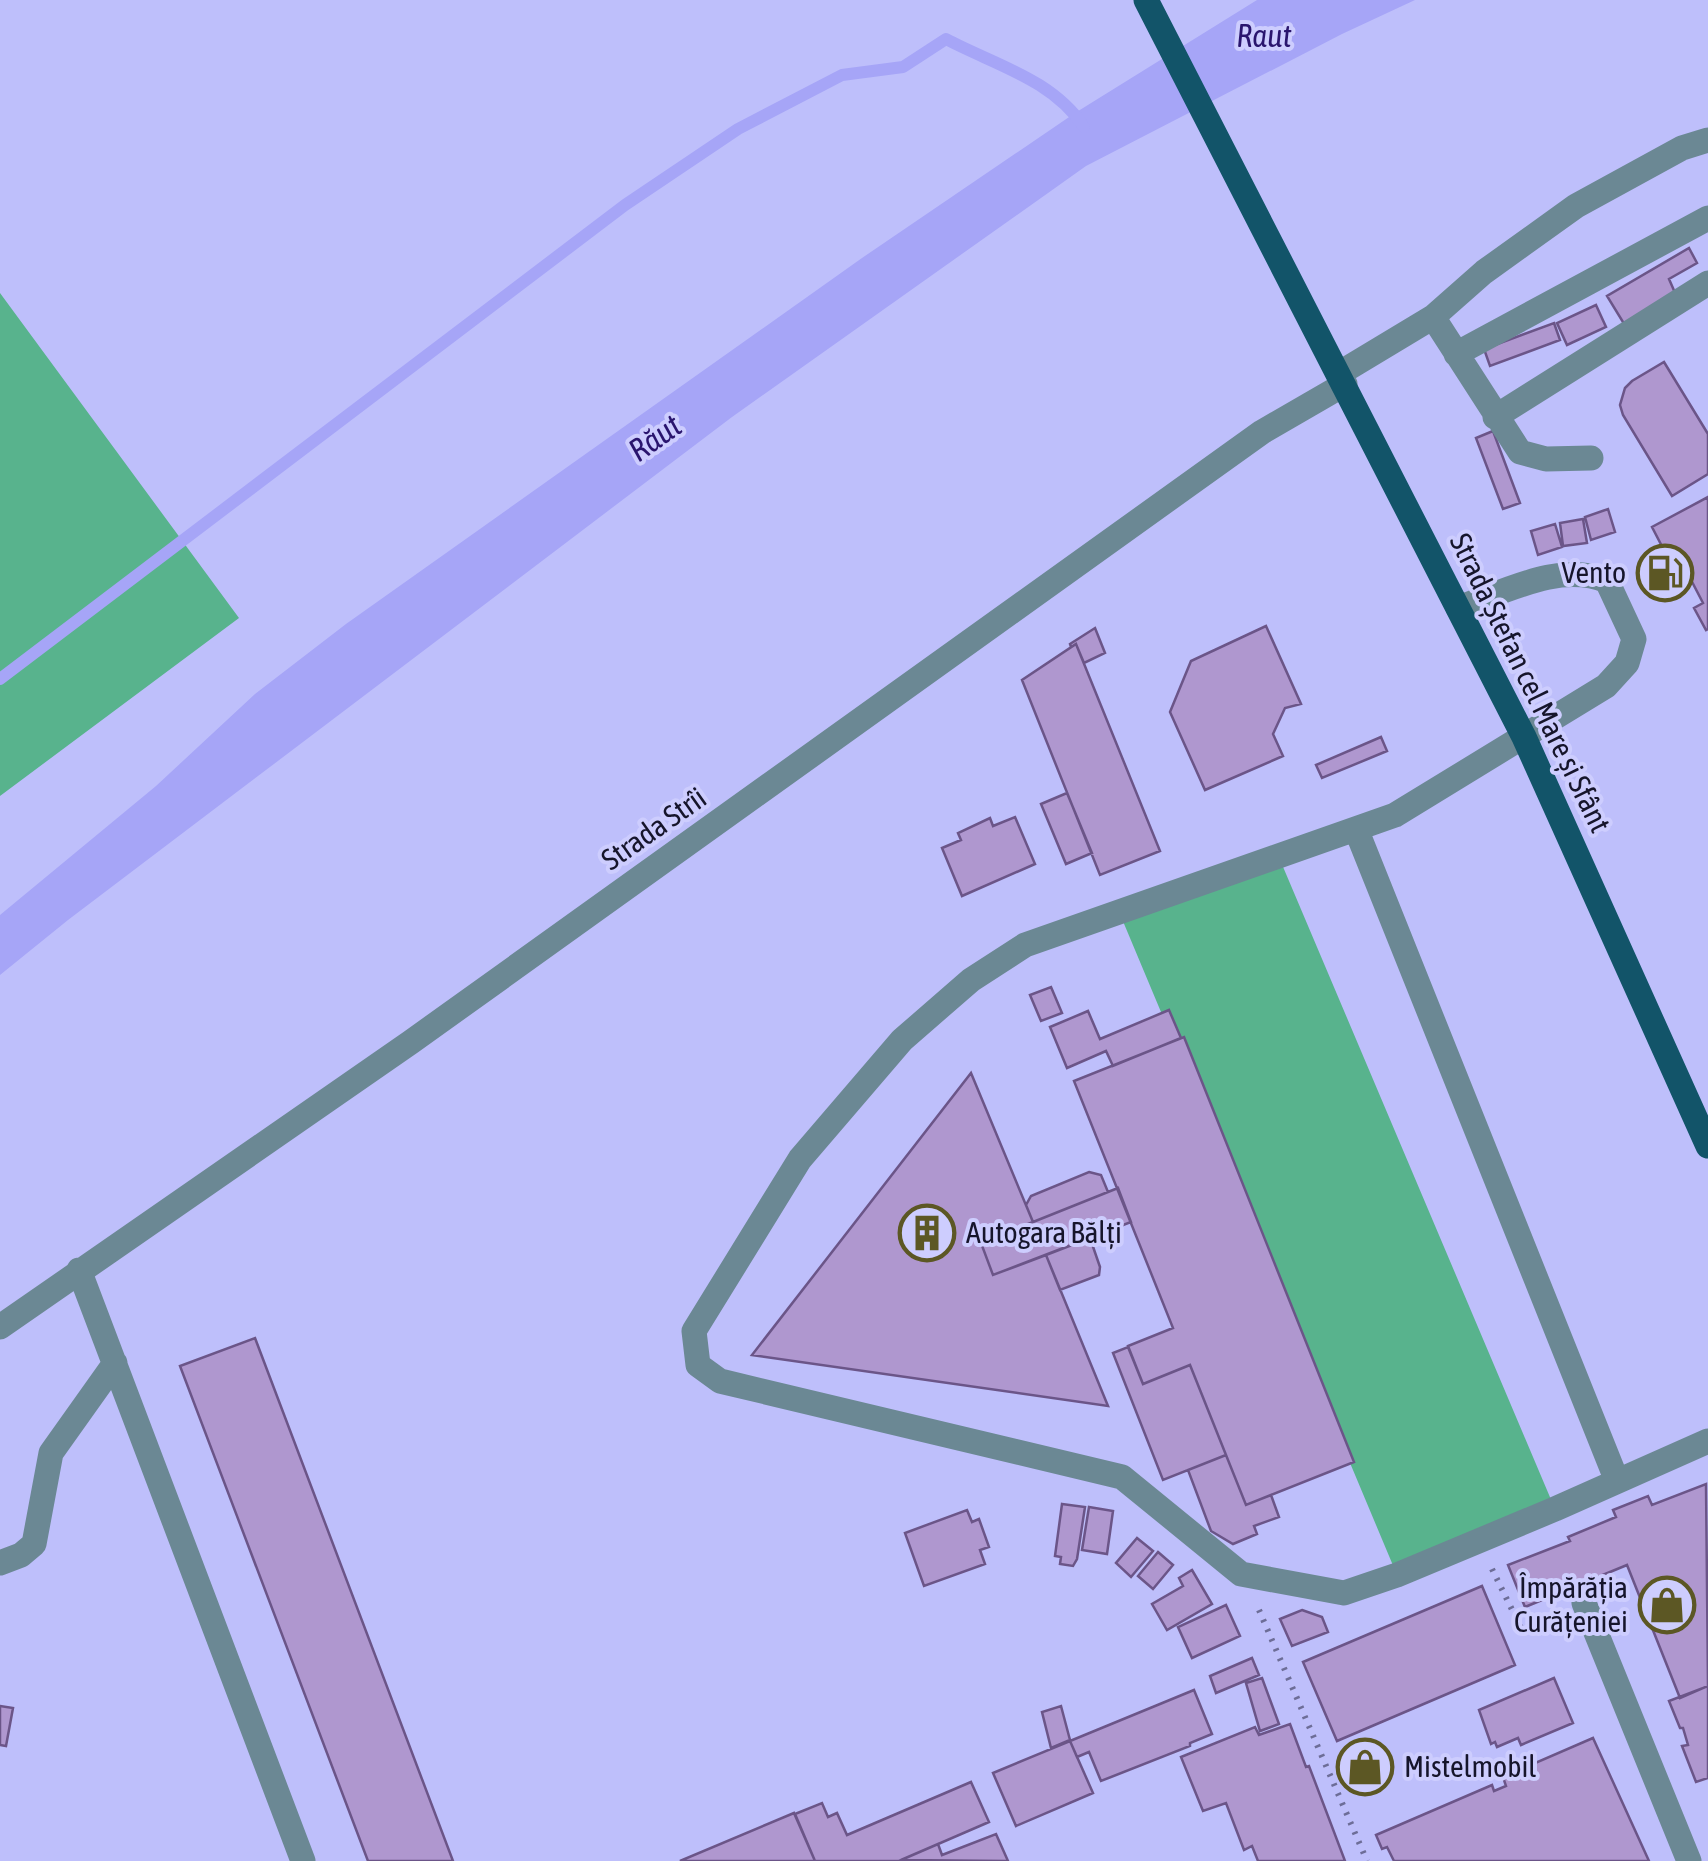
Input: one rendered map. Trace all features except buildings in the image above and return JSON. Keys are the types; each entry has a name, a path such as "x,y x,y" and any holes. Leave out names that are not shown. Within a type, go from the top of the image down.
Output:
{"main road":[{"name":"Strada Ștefan cel Mare și Sfânt","path":"1146,0 1524,737 1708,1146"},
{"path":"1684,1088 1708,1120"}],"street":[{"name":"Strada Strîi","path":"0,1327 444,1019 1262,432 1433,317 1484,272 1576,206 1682,148 1708,140"},
{"path":"1456,354 1708,218"},
{"path":"1495,417 1708,283"},
{"path":"1433,317 1520,452 1546,459 1591,458"},
{"path":"1458,608 1565,572 1588,573 1607,581 1634,639 1627,663 1606,686 1395,815 1025,944 971,980 902,1040 800,1159 694,1332 698,1365 720,1381 1122,1477 1241,1574 1344,1593 1479,1540 1708,1441"},
{"path":"1356,829 1616,1481"},
{"path":"79,1270 302,1861"},
{"path":"0,1562 21,1555 34,1544 51,1453 114,1363"},
{"path":"1584,1603 1688,1861"}],"path":[{"path":"1479,1540 1522,1630 1584,1603"},
{"path":"1241,1574 1368,1861"}],"green space":[{"path":"0,293 239,618 0,796"},
{"path":"1278,855 1555,1509 1397,1575 1117,907"}],"water":[{"name":"Raut","path":"1257,0 1415,0 1086,166 732,417 0,975 0,915 156,786 255,694 346,624 862,258 1075,113"}],"waterway":[{"path":"0,679 625,205 738,129 842,75 903,67 946,39 1039,85 1084,127"}],"place":[{"name":"Vento","path":"1665,573"},
{"name":"Autogara Bălți","path":"927,1233"},
{"name":"Împărăția Curățeniei","path":"1667,1605"},
{"name":"Mistelmobil","path":"1365,1767"}],"water label":[{"name":"Răut","path":"655,438"}]}
